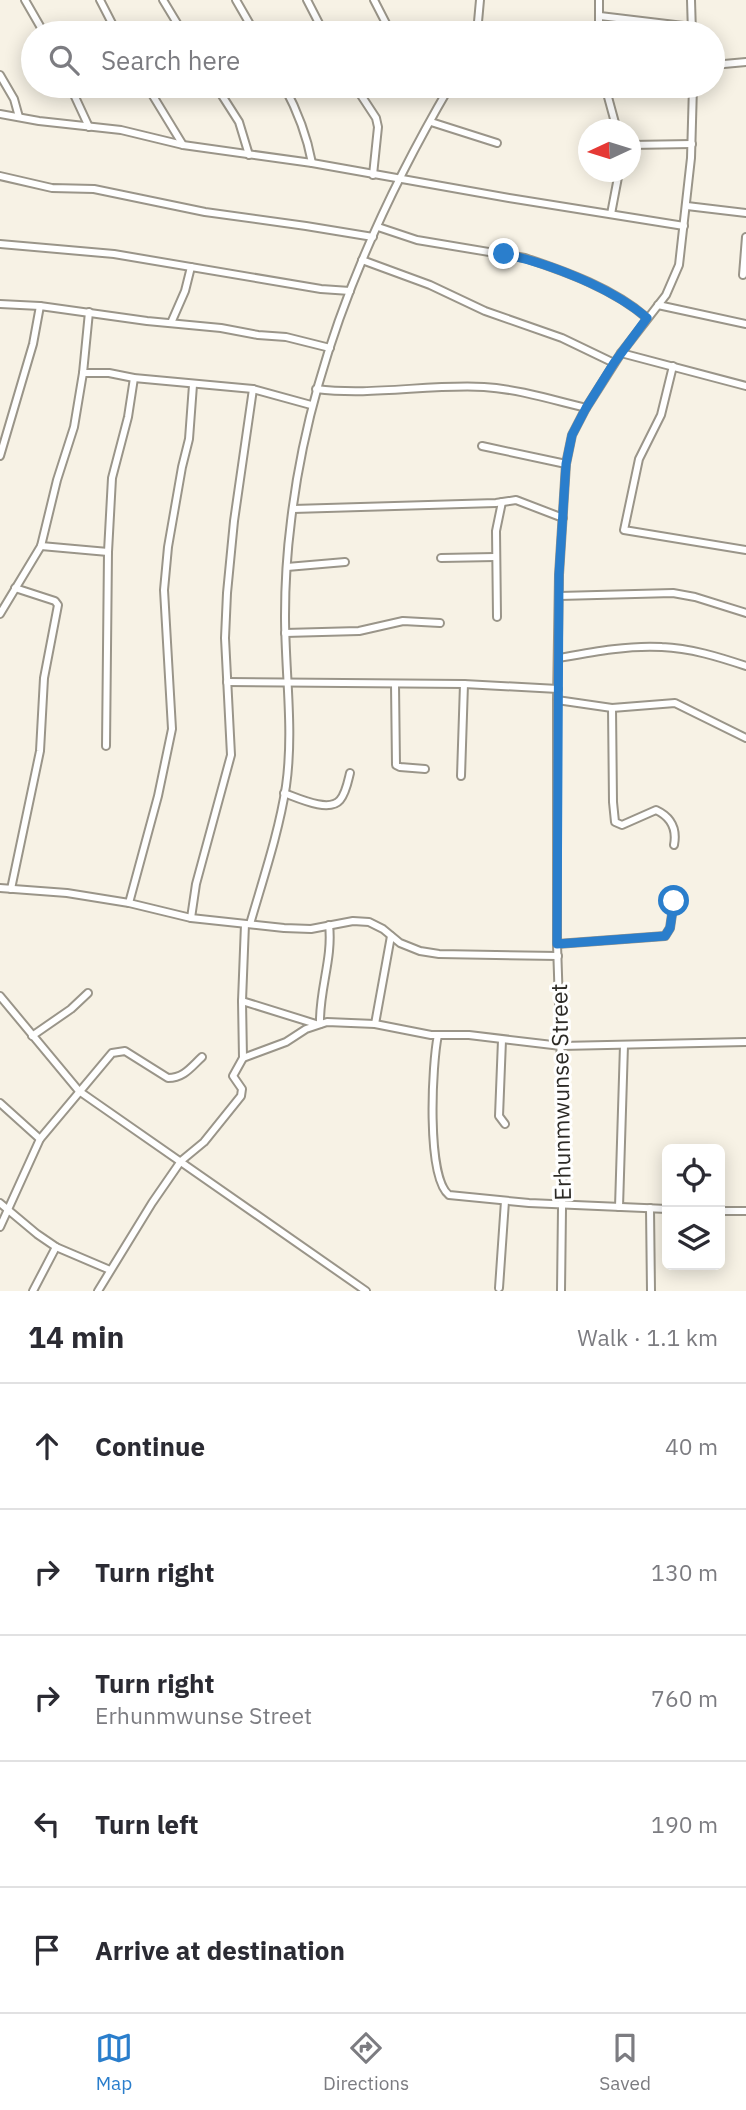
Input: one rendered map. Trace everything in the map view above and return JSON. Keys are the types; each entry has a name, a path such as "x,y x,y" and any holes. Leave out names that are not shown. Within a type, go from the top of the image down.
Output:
{"street":[{"path":"25,0 37,21"},
{"path":"100,0 111,21"},
{"path":"163,0 176,21"},
{"path":"236,0 248,21"},
{"path":"307,0 318,21"},
{"path":"374,0 385,21"},
{"path":"478,21 480,0"},
{"path":"599,0 600,21"},
{"path":"691,0 692,21"},
{"path":"600,16 633,21"},
{"path":"725,64 746,62"},
{"path":"0,75 14,99 19,117"},
{"path":"76,98 89,127"},
{"path":"154,98 183,145"},
{"path":"224,98 239,122 249,155"},
{"path":"291,98 309,146 312,163"},
{"path":"363,98 376,118 373,175"},
{"path":"98,1291 181,1161 204,1142 241,1096 242,1089 233,1076 243,1058 242,1001 248,924 284,793 288,760 285,633 287,567 293,509 311,405 362,260 442,98"},
{"path":"608,98 614,119"},
{"name":"Erhunmwunse Street","path":"561,1291 563,1203 557,944 557,700 566,464 572,435 586,408 621,353 671,287 679,265 687,206 693,98"},
{"path":"0,114 121,130 183,145 312,163 684,226"},
{"path":"431,122 497,142"},
{"path":"641,145 692,144"},
{"path":"0,176 52,188 94,190 205,212 373,237"},
{"path":"611,214 618,182"},
{"path":"687,206 746,213"},
{"path":"378,227 417,240 541,263 570,274 631,305 647,318"},
{"path":"743,275 746,237"},
{"path":"0,244 101,252 321,289 350,291"},
{"path":"362,260 430,285 485,311 562,338 614,363"},
{"path":"171,323 185,291 191,267"},
{"path":"0,304 40,306 221,328 277,336 330,348"},
{"path":"658,305 746,324"},
{"path":"0,456 33,344 40,306"},
{"path":"0,614 41,546 74,426 89,312"},
{"path":"621,353 746,386"},
{"path":"673,366 661,415 639,459 624,530 746,550"},
{"path":"83,373 109,373 194,385 253,389 311,405"},
{"path":"106,746 108,552 112,478 128,417 134,378"},
{"path":"129,903 158,796 172,729 164,627 164,590 168,547 189,439 194,385"},
{"path":"316,389 361,392 449,386 488,387 586,408"},
{"path":"191,918 196,884 231,755 225,638 227,593 234,521 253,389"},
{"path":"482,446 566,464"},
{"path":"293,509 521,501 564,518"},
{"path":"497,617 496,531 502,502"},
{"path":"41,546 108,552"},
{"path":"441,558 495,557"},
{"path":"287,567 345,562"},
{"path":"11,889 40,751 44,678 58,606 55,601 15,588"},
{"path":"559,596 673,593 746,613"},
{"path":"285,633 359,631 402,621 440,623"},
{"path":"559,659 613,650 662,647 711,655 746,666"},
{"path":"227,682 464,684 558,689"},
{"path":"396,684 396,765 425,769"},
{"path":"461,776 464,684"},
{"path":"557,700 612,708 679,704 746,738"},
{"path":"612,708 612,803 615,822 622,825 656,810 671,821 675,834 674,845"},
{"path":"284,793 318,804 332,805 339,802 350,772"},
{"path":"0,888 67,893 129,903 191,918 248,924 311,929 353,921 369,922 400,943 420,951 439,954 558,957"},
{"path":"557,944 665,936 670,928 674,901"},
{"path":"318,1024 331,940 329,925"},
{"path":"375,1024 391,936"},
{"path":"32,1036 71,1009 88,993"},
{"path":"0,996 79,1091 366,1291"},
{"path":"242,1001 318,1024 375,1024 438,1035 469,1035 561,1046 746,1042"},
{"path":"243,1058 286,1042 318,1024"},
{"path":"438,1035 431,1095 433,1136 444,1191 449,1195 505,1201 662,1209"},
{"path":"502,1040 499,1116 505,1124"},
{"path":"618,1207 624,1045"},
{"path":"0,1227 40,1139 112,1053 125,1051 168,1078 179,1077 202,1057"},
{"path":"0,1103 40,1139"},
{"path":"499,1288 505,1201"},
{"path":"0,1203 56,1247 110,1269"},
{"path":"650,1208 651,1291"},
{"path":"725,1211 746,1211"},
{"path":"33,1291 56,1247"}],"route":[{"path":"504,254 525,258 570,274 631,305 647,318 586,408 572,435 566,464 559,575 557,944 665,936 670,928 674,901"}]}
